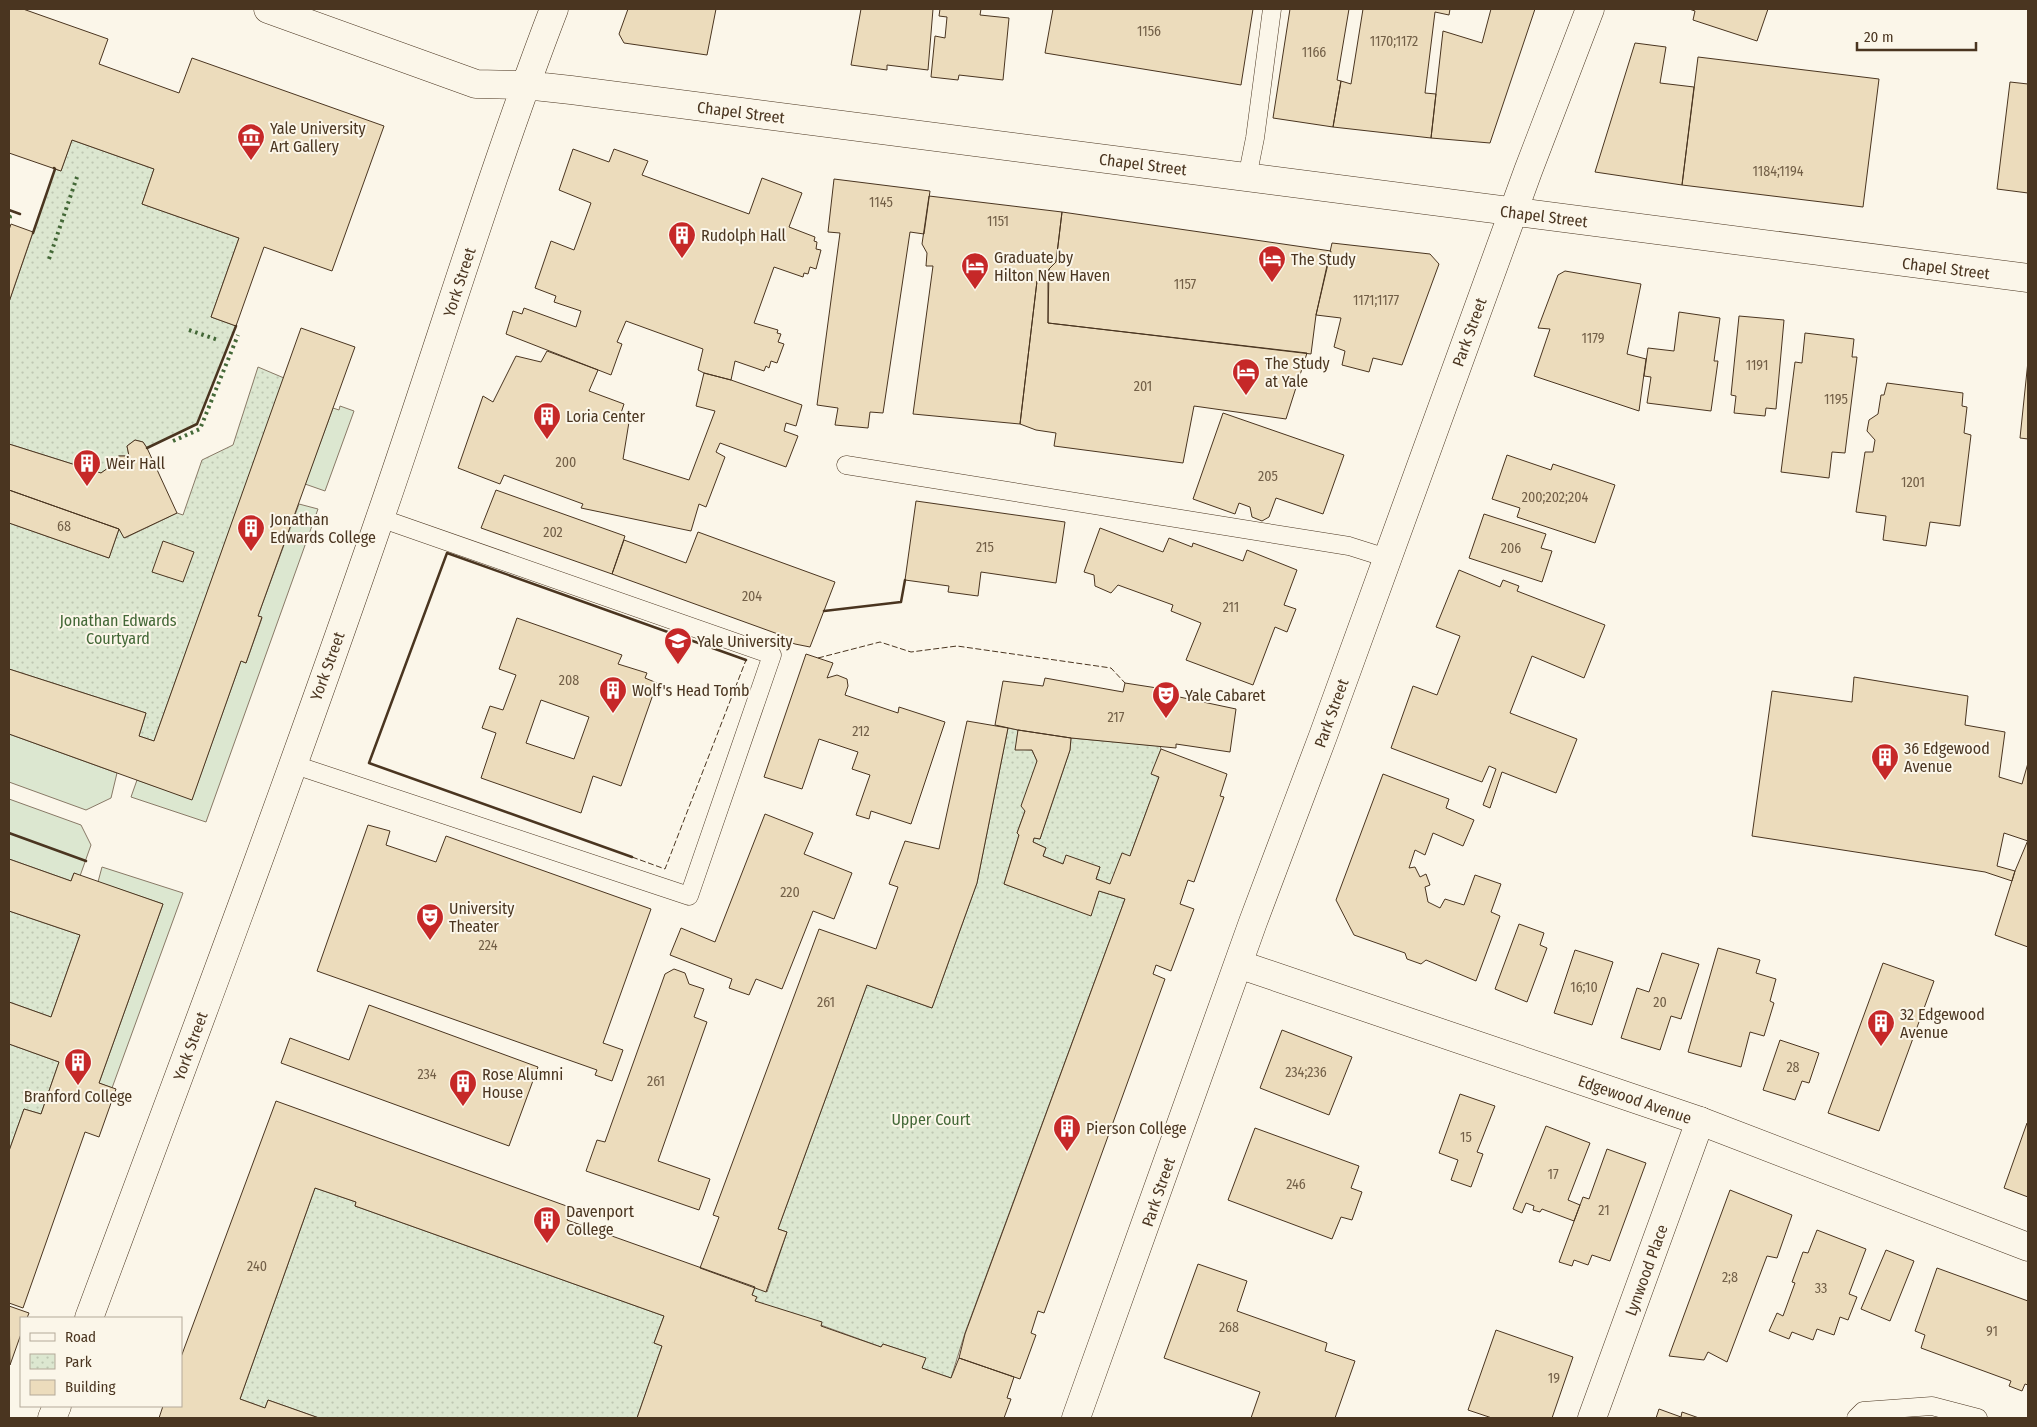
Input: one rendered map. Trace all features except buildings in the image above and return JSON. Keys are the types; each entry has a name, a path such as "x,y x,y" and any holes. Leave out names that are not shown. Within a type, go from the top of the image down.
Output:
{"main road":[{"name":"Chapel Street","path":"268,9 476,84 525,85 2028,278"},
{"name":"York Street","path":"89,1317 248,889 380,518 525,85 554,9"},
{"name":"Park Street","path":"1076,1418 1238,964 1590,9"},
{"name":"Edgewood Avenue","path":"1238,964 1700,1121 2028,1247"},
{"name":"Lynwood Place","path":"1592,1418 1700,1121"}],"lane":[{"path":"1247,178 1272,9"},
{"path":"846,465 1349,546 1387,558"},
{"path":"292,764 689,896 772,655 380,518"},
{"path":"1856,1418 1863,1411 1932,1406 1978,1418"}],"green space":[{"path":"72,140 154,169 142,204 239,238 211,317 236,326 197,424 147,448 143,442 135,440 127,446 129,456 119,456 111,460 108,468 101,473 9,444 9,302 55,169 61,171"},
{"name":"Jonathan Edwards Courtyard","path":"258,367 284,378 154,741 139,736 146,713 9,669 9,523 109,558 119,529 125,538 177,513 183,515 202,460 233,445"},
{"path":"340,406 354,411 325,491 305,484 333,408 339,410"},
{"path":"299,504 318,509 206,822 131,797 137,780 192,799 241,661 246,663 262,618 258,616"},
{"name":"Upper Court","path":"1008,728 1018,730 1016,749 1032,750 1037,761 1025,811 1017,833 1019,835 1004,884 1090,915 1099,891 1125,899 965,1333 951,1378 922,1368 925,1358 883,1344 881,1347 755,1301 756,1297 752,1295 755,1287 767,1292 787,1232 778,1229 867,985 932,1008 977,883"},
{"path":"9,734 117,773 111,798 86,810 9,782"},
{"path":"1071,738 1160,746 1161,749 1152,774 1159,777 1130,856 1110,884 1096,879 1100,867 1063,864 1043,856 1046,848 1033,842 1034,838 1040,839 1070,750"},
{"path":"9,799 81,825 91,845 80,876 74,873 71,881 9,859"},
{"path":"102,867 183,893 112,1088 99,1083 163,904 98,882"},
{"path":"9,911 80,935 51,1017 9,1002"},
{"path":"9,1044 59,1062 41,1114 24,1109 9,1151"},
{"path":"315,1188 356,1202 355,1206 664,1316 654,1343 662,1346 637,1418 319,1418 268,1400 265,1408 240,1399"}],"hedge":[{"path":"49,259 77,177"},
{"path":"9,216 9,222"},
{"path":"189,330 218,340"},
{"path":"173,441 200,429 238,335"}],"fence":[{"path":"818,658 880,642 911,652 957,646 1111,668 1125,683"},
{"path":"632,857 665,869 746,660"}],"wall":[{"path":"33,233 54,168"},
{"path":"9,210 20,214"},
{"path":"147,448 197,424 236,326"},
{"path":"632,857 369,763 447,553 746,660"},
{"path":"824,611 901,602 905,580"},
{"path":"9,833 86,861"}],"place":[{"name":"Yale University Art Gallery","path":"251,161"},
{"name":"Rudolph Hall","path":"682,259"},
{"name":"The Study","path":"1272,283"},
{"name":"Graduate by Hilton New Haven","path":"975,290"},
{"name":"The Study at Yale","path":"1246,396"},
{"name":"Loria Center","path":"547,440"},
{"name":"Weir Hall","path":"87,487"},
{"name":"Jonathan Edwards College","path":"251,552"},
{"name":"Yale University","path":"678,665"},
{"name":"Wolf's Head Tomb","path":"613,714"},
{"name":"Yale Cabaret","path":"1166,719"},
{"name":"36 Edgewood Avenue","path":"1885,781"},
{"name":"University Theater","path":"430,941"},
{"name":"32 Edgewood Avenue","path":"1881,1047"},
{"name":"Branford College","path":"78,1086"},
{"name":"Rose Alumni House","path":"463,1107"},
{"name":"Pierson College","path":"1067,1152"},
{"name":"Davenport College","path":"547,1244"}]}
